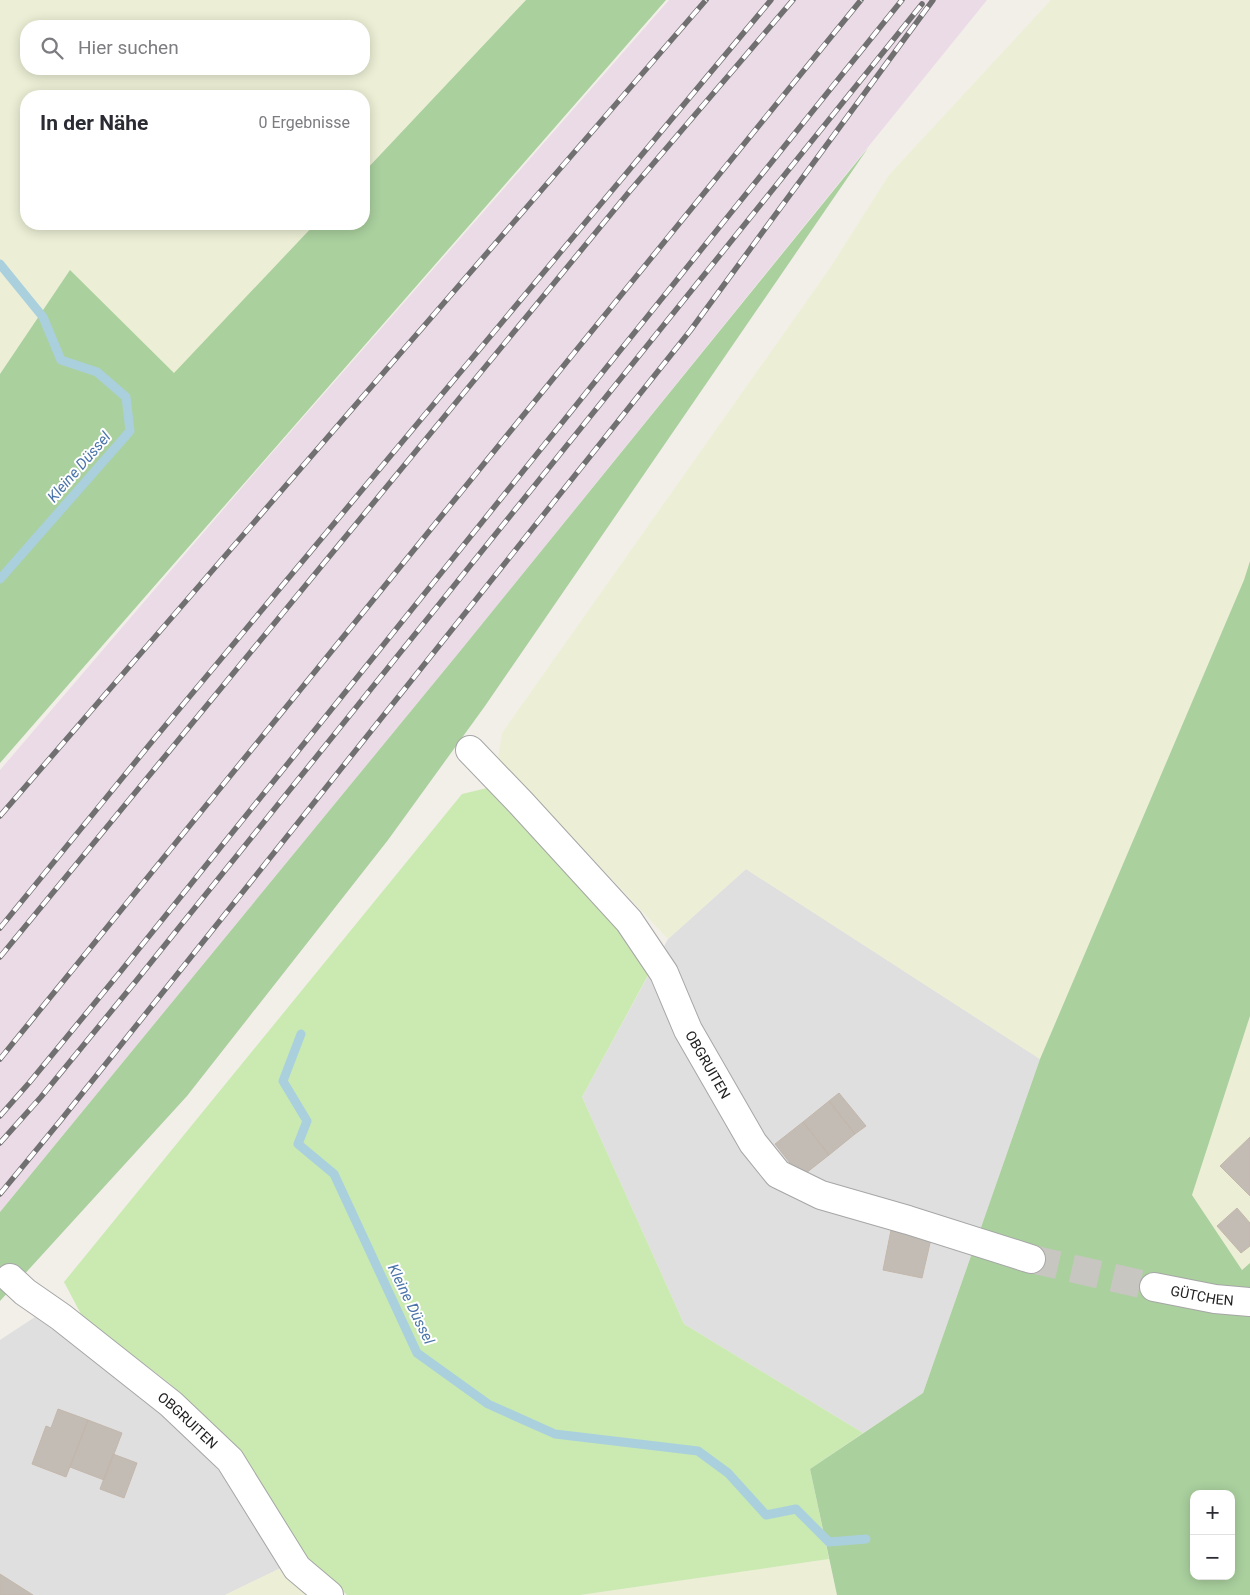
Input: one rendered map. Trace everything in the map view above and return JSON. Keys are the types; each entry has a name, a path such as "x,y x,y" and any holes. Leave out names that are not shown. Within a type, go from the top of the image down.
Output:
{"lane":[{"name":"OBGRUITEN","path":"470,750 540,823 628,921 664,974 688,1030 753,1143 778,1174 821,1195 1031,1259"},
{"name":"OBGRUITEN","path":"10,1278 25,1292 61,1317 171,1404 230,1460 297,1568 328,1595"},
{"name":"GÜTCHEN","path":"1154,1287 1215,1299 1250,1302"}],"shaded area":[{"path":"669,0 987,0 461,650 0,1212 0,770 251,477"},
{"path":"746,869 1040,1059 923,1393 863,1433 684,1324 582,1097 668,939"},
{"path":"35,1317 161,1406 220,1472 283,1567 225,1595 0,1595 0,1340"}],"green space":[{"path":"0,0 526,0 370,166 370,90 20,90 20,230 309,230 174,374 70,270 0,374"},
{"path":"526,0 666,0 0,763 0,374 70,270 174,373 309,230 370,230 370,166"},
{"path":"1051,0 1250,0 1250,561 1244,580 1040,1059 746,869 668,939 498,758 502,733 830,268 889,175"},
{"path":"868,148 485,706 388,840 187,1096 0,1301 0,1212 461,650"},
{"path":"1250,561 1250,1016 1192,1195 1242,1270 1250,1263 1250,1595 837,1595 810,1469 923,1393 1040,1059 1244,580"},
{"path":"487,788 653,966 582,1097 684,1324 863,1433 810,1469 829,1559 580,1595 347,1595 306,1557 230,1440 169,1383 82,1316 64,1282 462,794"},
{"path":"1250,1016 1250,1263 1242,1270 1192,1195"},
{"path":"829,1559 837,1595 580,1595"},
{"path":"283,1567 309,1595 225,1595"}],"building":[{"path":"839,1093 866,1126 855,1134 829,1101"},
{"path":"829,1101 855,1134 829,1155 803,1122"},
{"path":"803,1122 829,1155 801,1177 775,1144"},
{"path":"1250,1137 1250,1196 1220,1166"},
{"path":"1237,1208 1250,1223 1250,1246 1241,1253 1217,1226"},
{"path":"891,1230 931,1239 922,1278 883,1270"},
{"path":"58,1409 88,1420 66,1477 32,1464 46,1426 51,1428"},
{"path":"88,1420 122,1433 104,1480 70,1467"},
{"path":"113,1454 137,1463 124,1498 100,1489"},
{"path":"0,1574 33,1595 0,1595"}],"waterway":[{"name":"Kleine Düssel","path":"0,264 43,317 61,360 97,372 126,397 130,431 0,579"},
{"name":"Kleine Düssel","path":"301,1034 283,1081 307,1121 298,1144 334,1174 417,1353 488,1404 555,1434 698,1451 728,1473 766,1515 796,1509 829,1542 866,1539"}],"tunnel":[{"path":"1031,1259 1154,1287"}],"railway":[{"path":"0,816 706,0"},
{"path":"0,928 150,744 771,0"},
{"path":"0,957 629,192 793,0"},
{"path":"0,1059 861,0"},
{"path":"0,1116 121,971 902,0"},
{"path":"0,1194 690,331 933,0"},
{"path":"0,1143 41,1097 136,981 922,4"}]}
